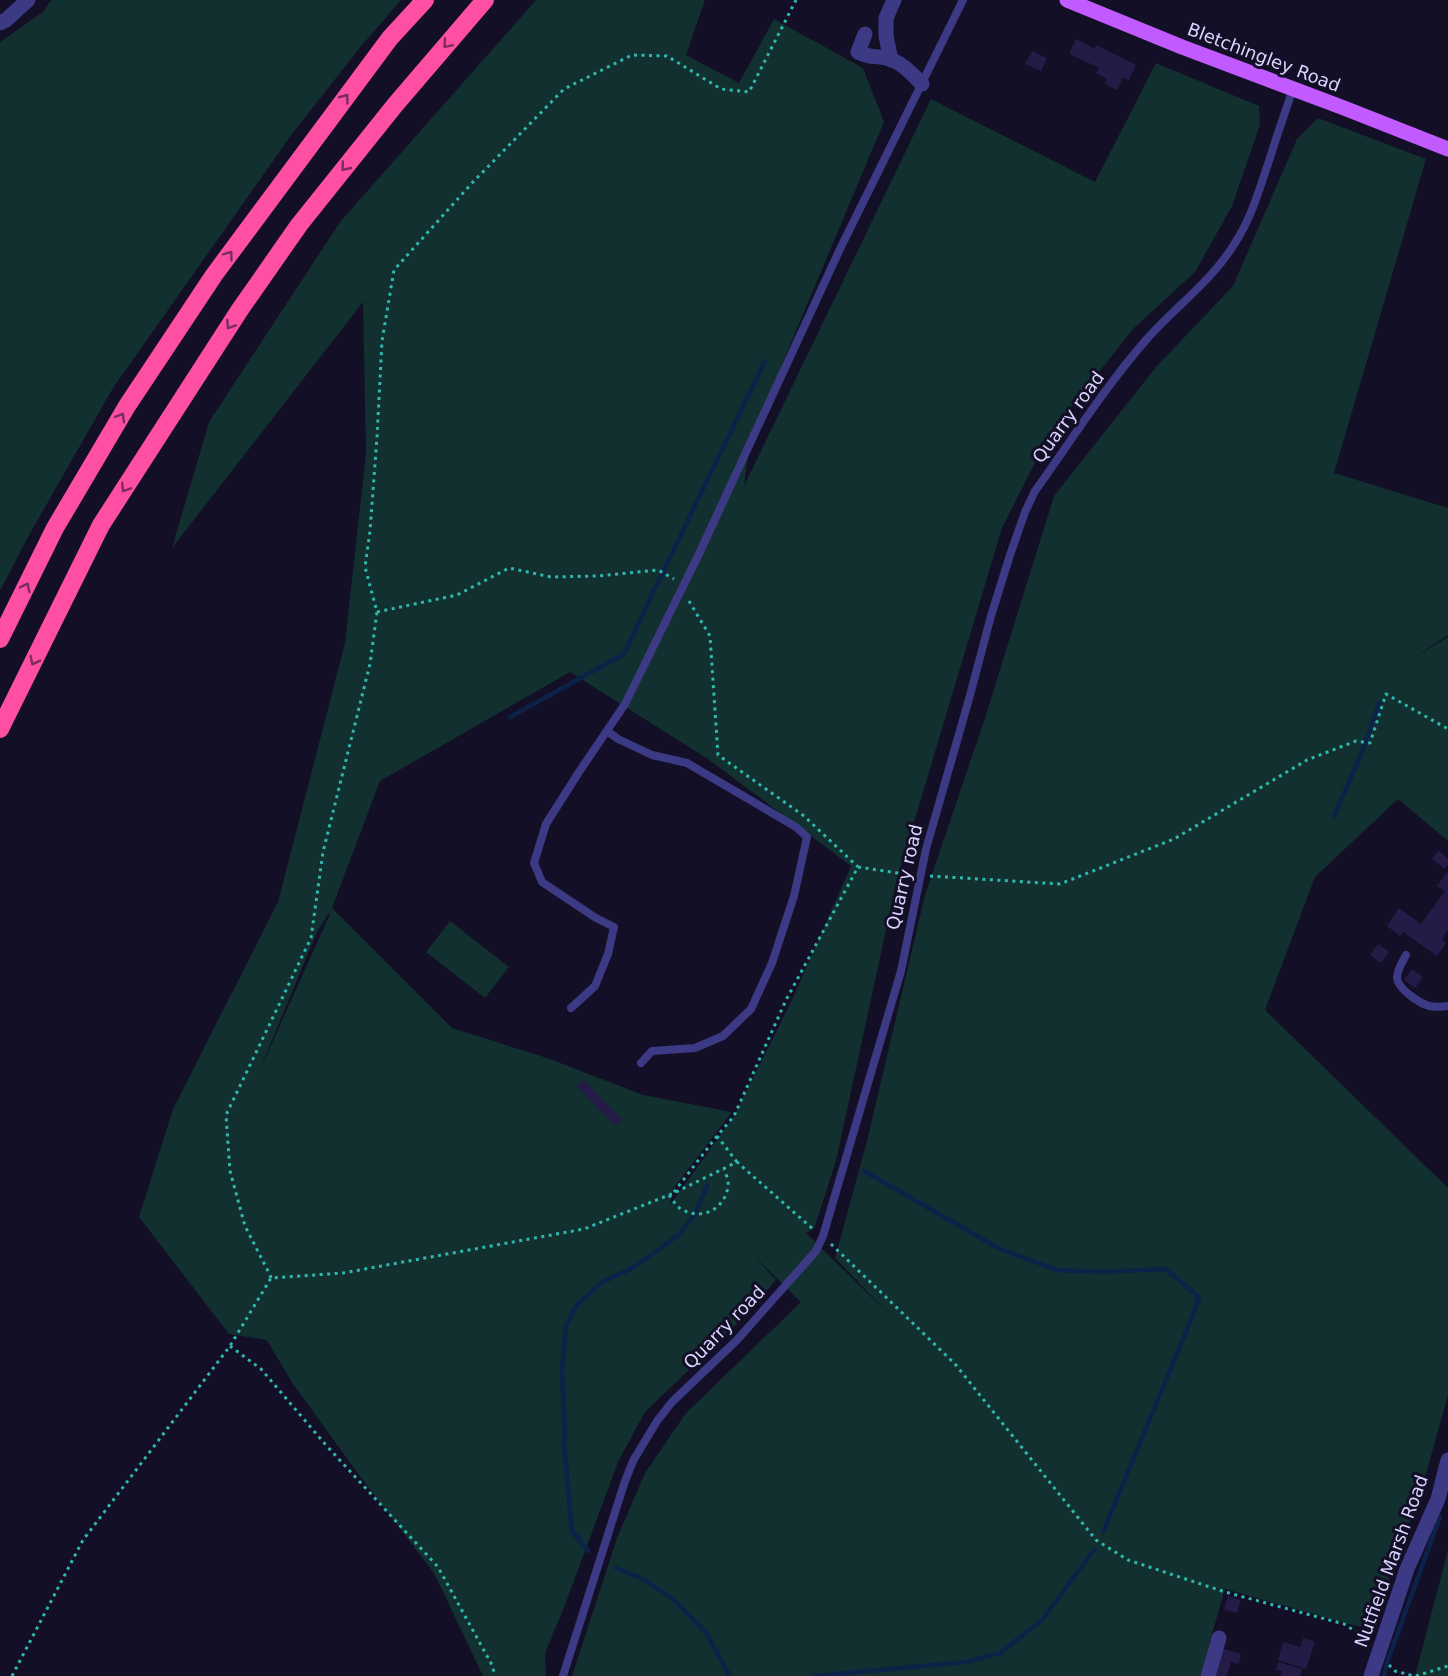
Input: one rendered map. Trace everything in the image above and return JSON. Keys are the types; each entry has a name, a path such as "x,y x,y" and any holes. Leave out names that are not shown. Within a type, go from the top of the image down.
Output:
{"highway":[{"path":"0,639 55,528 127,406 214,275 390,38 425,0"},
{"path":"0,729 100,525 239,311 299,225 395,105 485,0"}],"main road":[{"name":"Bletchingley Road","path":"1067,0 1182,47 1448,149"}],"street":[{"path":"0,23 28,0"},
{"path":"891,60 886,36 886,18 894,0"},
{"path":"865,34 858,52 869,57 888,58 904,66 922,84"},
{"name":"Nutfield Marsh Road","path":"1371,1676 1407,1569 1437,1499 1448,1460"},
{"path":"1209,1676 1219,1638"}],"lane":[{"path":"571,1008 595,986 608,954 614,927 596,918 542,882 534,863 546,824 626,704 684,586 840,249 963,0"},
{"name":"Quarry road","path":"563,1676 624,1484 642,1445 672,1402 737,1340 816,1251 823,1236 900,971 926,849 991,616 1025,512 1035,491 1147,339 1204,282 1235,243 1259,193 1293,89"},
{"path":"607,731 652,755 687,763 796,827 807,837 794,896 772,963 751,1009 723,1036 695,1048 652,1051 641,1063"},
{"path":"1406,956 1398,970 1397,977 1408,994 1426,1005 1448,1006"}],"path":[{"path":"271,1278 245,1226 230,1171 226,1115 311,938 323,852 370,664 377,612 365,567 382,340 394,270 473,182 564,89 632,55 667,56 721,89 749,92 796,0"},
{"path":"377,612 457,595 509,568 551,577 598,576 658,570 684,586 690,602 710,636 718,755 804,816 858,867 920,876 1060,884 1174,839 1307,760 1356,741 1370,743 1386,694 1448,729"},
{"path":"674,1193 734,1116 786,1000 858,867"},
{"path":"717,1137 736,1162 823,1236 955,1364 1096,1540 1128,1560 1225,1592 1344,1624 1380,1648"},
{"path":"271,1278 343,1273 584,1229 674,1193 736,1162"},
{"path":"669,1195 679,1208 694,1214 711,1212 724,1201 728,1185 724,1168"},
{"path":"12,1676 83,1539 230,1347 271,1278"},
{"path":"230,1347 261,1369 325,1444 438,1567 492,1665 495,1676"},
{"path":"1390,1665 1395,1671 1415,1676 1448,1666"}],"green space":[{"path":"51,0 401,0 362,45 292,134 113,388 0,591 0,42 43,12"},
{"path":"536,0 705,0 686,55 739,83 774,19 863,68 884,122 750,440 744,486 931,99 1095,182 1156,63 1259,106 1260,125 1232,206 1195,272 1133,329 1048,437 1002,528 897,879 836,1161 814,1229 806,1233 894,1319 835,1258 867,1141 925,895 984,721 1054,496 1156,367 1233,286 1297,139 1318,118 1426,159 1334,473 1448,508 1448,635 1415,657 1448,637 1448,841 1398,799 1315,877 1265,1010 1448,1188 1448,1395 1423,1485 1371,1630 1225,1589 1200,1676 572,1676 617,1538 645,1473 686,1413 801,1302 753,1255 776,1280 738,1323 645,1412 618,1462 545,1653 546,1676 483,1676 434,1573 291,1381 267,1340 229,1334 139,1217 173,1109 278,902 345,643 366,453 363,302 172,548 209,422 340,222","holes":["570,672 708,759 851,866 791,1002 734,1116 670,1205 673,1189 732,1112 643,1095 550,1059 452,1028 332,908 380,781","330,914 258,1074 317,932"]},
{"path":"450,921 509,967 485,998 426,952"},
{"path":"1448,1550 1448,1676 1415,1676"}],"building":[{"path":"1076,39 1095,49 1096,45 1136,65 1129,80 1123,77 1117,90 1105,84 1107,79 1096,73 1099,68 1069,54"},
{"path":"1032,51 1047,58 1041,71 1025,64"},
{"path":"1438,851 1448,858 1445,869 1432,859"},
{"path":"1448,871 1448,930 1442,939 1446,943 1437,956 1403,932 1400,936 1387,926 1399,908 1421,924 1445,891 1437,886"},
{"path":"1378,944 1389,952 1381,963 1370,955"},
{"path":"1412,969 1423,977 1415,988 1404,980"},
{"path":"584,1080 622,1120 615,1126 576,1086"},
{"path":"1228,1596 1241,1600 1237,1613 1224,1610"},
{"path":"1303,1638 1315,1642 1306,1669 1278,1660 1283,1642 1300,1647"},
{"path":"1221,1648 1241,1654 1239,1664 1231,1662 1227,1676 1214,1676"},
{"path":"1278,1662 1302,1669 1300,1676 1280,1676 1282,1671 1276,1670"}],"waterway":[{"path":"510,717 624,654 765,361"},
{"path":"1334,816 1360,757 1380,702"},
{"path":"864,1171 1000,1249 1057,1270 1102,1272 1165,1269 1199,1297 1103,1532"},
{"path":"588,1551 572,1531 564,1445 562,1372 566,1326 577,1305 601,1283 636,1266 680,1234 695,1214 707,1186"},
{"path":"1384,1676 1440,1517"},
{"path":"814,1676 966,1662 1000,1653 1042,1620 1094,1550"},
{"path":"616,1568 645,1580 674,1600 706,1633 730,1676"}]}
